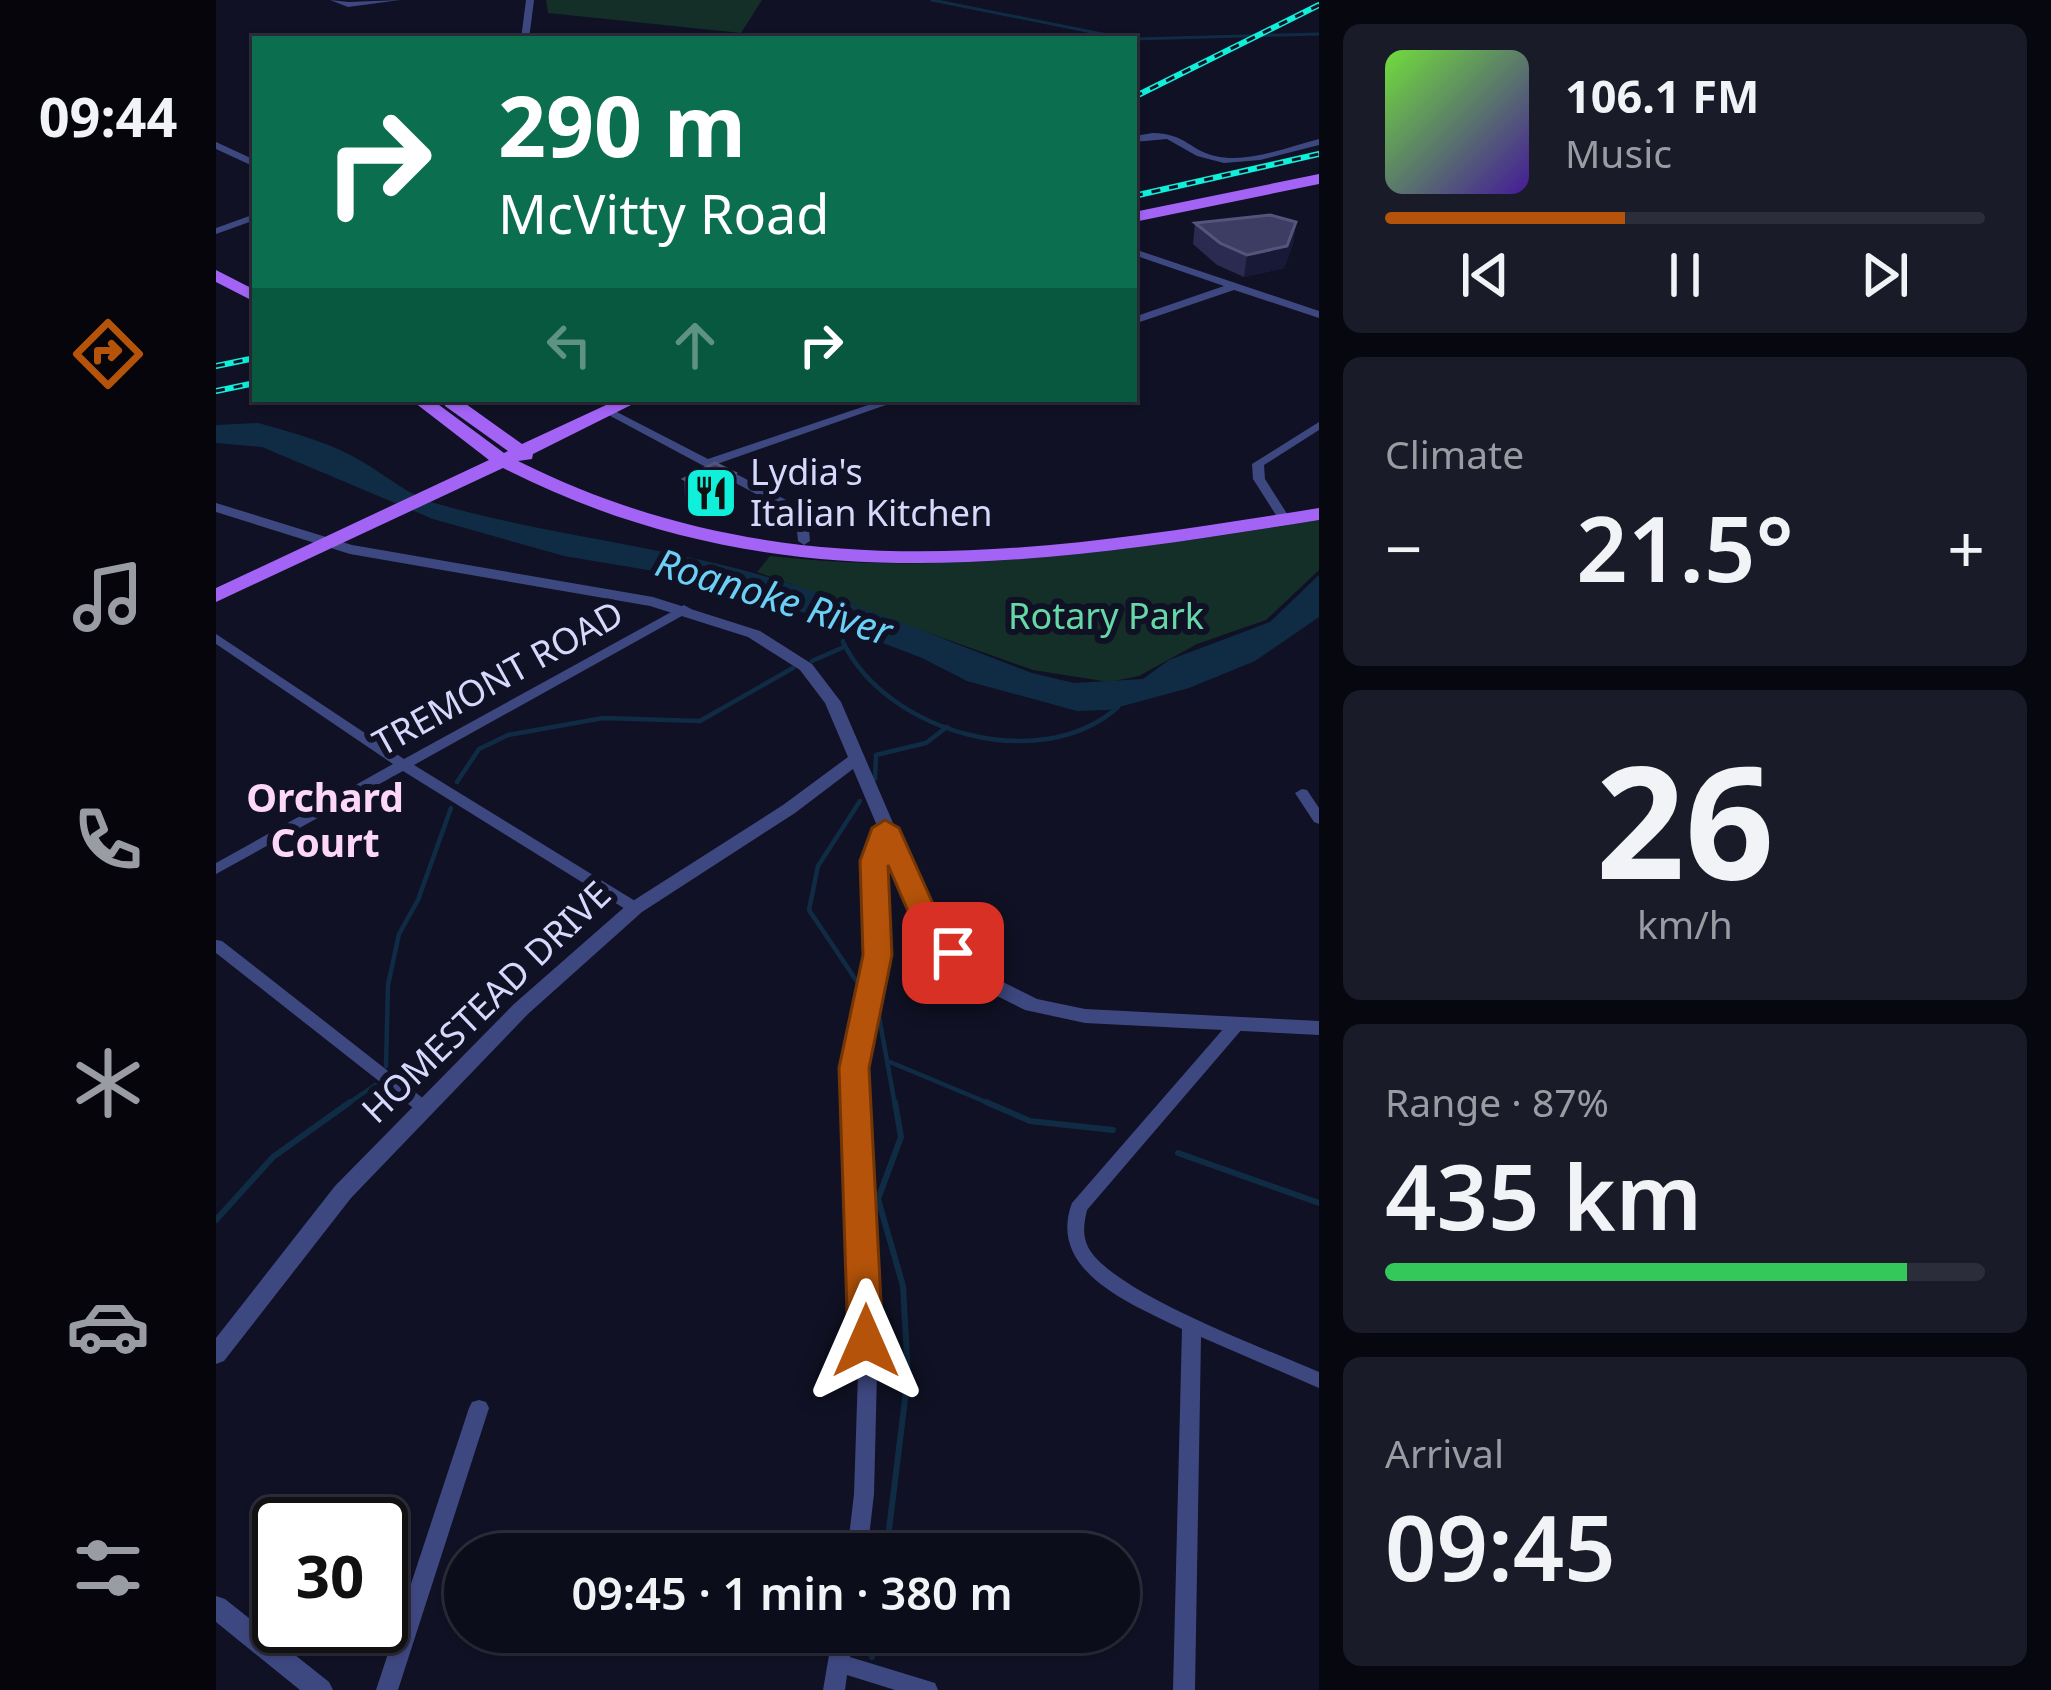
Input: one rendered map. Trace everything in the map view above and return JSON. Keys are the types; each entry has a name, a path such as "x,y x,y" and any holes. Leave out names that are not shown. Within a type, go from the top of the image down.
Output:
{"main road":[{"path":"1137,217 1319,178"},
{"path":"216,258 252,278"},
{"path":"216,274 252,295"},
{"path":"424,402 512,456 653,524 755,549 933,562 1028,556 1280,513 1319,502"},
{"path":"449,402 512,456 628,502 804,541 874,548 1011,547 1280,513 1319,514"},
{"path":"216,596 628,402"}],"street":[{"path":"334,0 348,5 396,0"},
{"path":"525,36 530,0"},
{"path":"1137,139 1172,134 1208,156 1226,160 1319,142"},
{"path":"216,145 252,163"},
{"path":"216,230 252,218"},
{"path":"1137,253 1319,315"},
{"path":"1137,320 1234,286"},
{"path":"712,462 888,402"},
{"path":"609,412 712,462 796,513 804,541"},
{"path":"1280,513 1259,479 1258,464 1319,425"},
{"path":"216,507 330,542 684,609 754,634 806,667 833,702 908,887 938,937 978,975 1011,996 1085,1016 1319,1028"},
{"name":"TREMONT ROAD","path":"216,869 684,609"},
{"path":"216,638 402,764 635,908"},
{"name":"HOMESTEAD DRIVE","path":"216,1355 280,1267 423,1107 521,1009 635,908 754,832 857,758"},
{"path":"1302,793 1319,819"},
{"path":"858,1533 866,1466 865,1258 854,1068 878,955 874,861 885,828"},
{"path":"216,945 423,1107"},
{"path":"1237,1024 1078,1208 1072,1222 1076,1247 1096,1270 1192,1325 1319,1380"},
{"path":"1184,1690 1192,1325"},
{"path":"387,1690 479,1408"},
{"path":"216,1607 320,1690"},
{"path":"834,1690 841,1653"},
{"path":"839,1663 927,1690"}],"green space":[{"path":"546,0 762,0 741,33 548,13"},
{"name":"Rotary Park","path":"1319,520 1319,570 1266,620 1197,644 1139,676 1109,682 1033,670 757,572 770,556 840,562 978,562 1114,550"}],"water":[{"name":"Roanoke River","path":"258,423 341,450 438,504 755,573 1032,673 1074,683 1143,679 1169,660 1270,622 1319,575 1319,617 1255,661 1189,688 1108,710 1077,711 967,681 922,658 726,583 564,556 433,519 262,447 216,443 216,425"}],"building":[{"path":"1270,215 1296,222 1287,246 1247,255 1220,243 1195,223"},
{"path":"715,463 735,473 706,490 684,479"}],"waterway":[{"path":"932,0 1112,36"},
{"path":"1137,39 1319,34"},
{"name":"Roanoke River","path":"841,628 844,643"},
{"name":"Roanoke River","path":"844,643 864,674 894,700 947,727"},
{"name":"Roanoke River","path":"812,661 844,647"},
{"path":"457,782 479,749 508,735 603,718 700,721 793,668"},
{"path":"947,727 1009,741 1049,739 1086,728 1118,707"},
{"path":"875,779 876,755 926,743 947,727"},
{"path":"860,801 818,866 809,910 862,989"},
{"path":"386,1066 388,985 399,934 418,900 451,808"},
{"path":"876,1000 895,1105"},
{"path":"890,1062 991,1104"},
{"path":"346,1105 375,1085"},
{"path":"216,1220 273,1157 350,1102"},
{"path":"889,1533 908,1375 903,1286 878,1199 901,1137 895,1102"},
{"path":"986,1102 991,1104"},
{"path":"991,1104 1030,1121 1113,1130"},
{"path":"1178,1153 1319,1203"},
{"path":"872,1657 873,1653"}],"railway":[{"path":"1137,96 1319,5"},
{"path":"1137,195 1319,154"},
{"path":"216,366 252,359"},
{"path":"216,391 252,384"}],"place":[{"name":"Lydia's Italian Kitchen","path":"711,493"}],"district":[{"name":"Orchard Court","path":"325,820"}],"route":[{"path":"866,1341 854,1068 878,955 874,861 885,828 908,887 953,953"}]}
